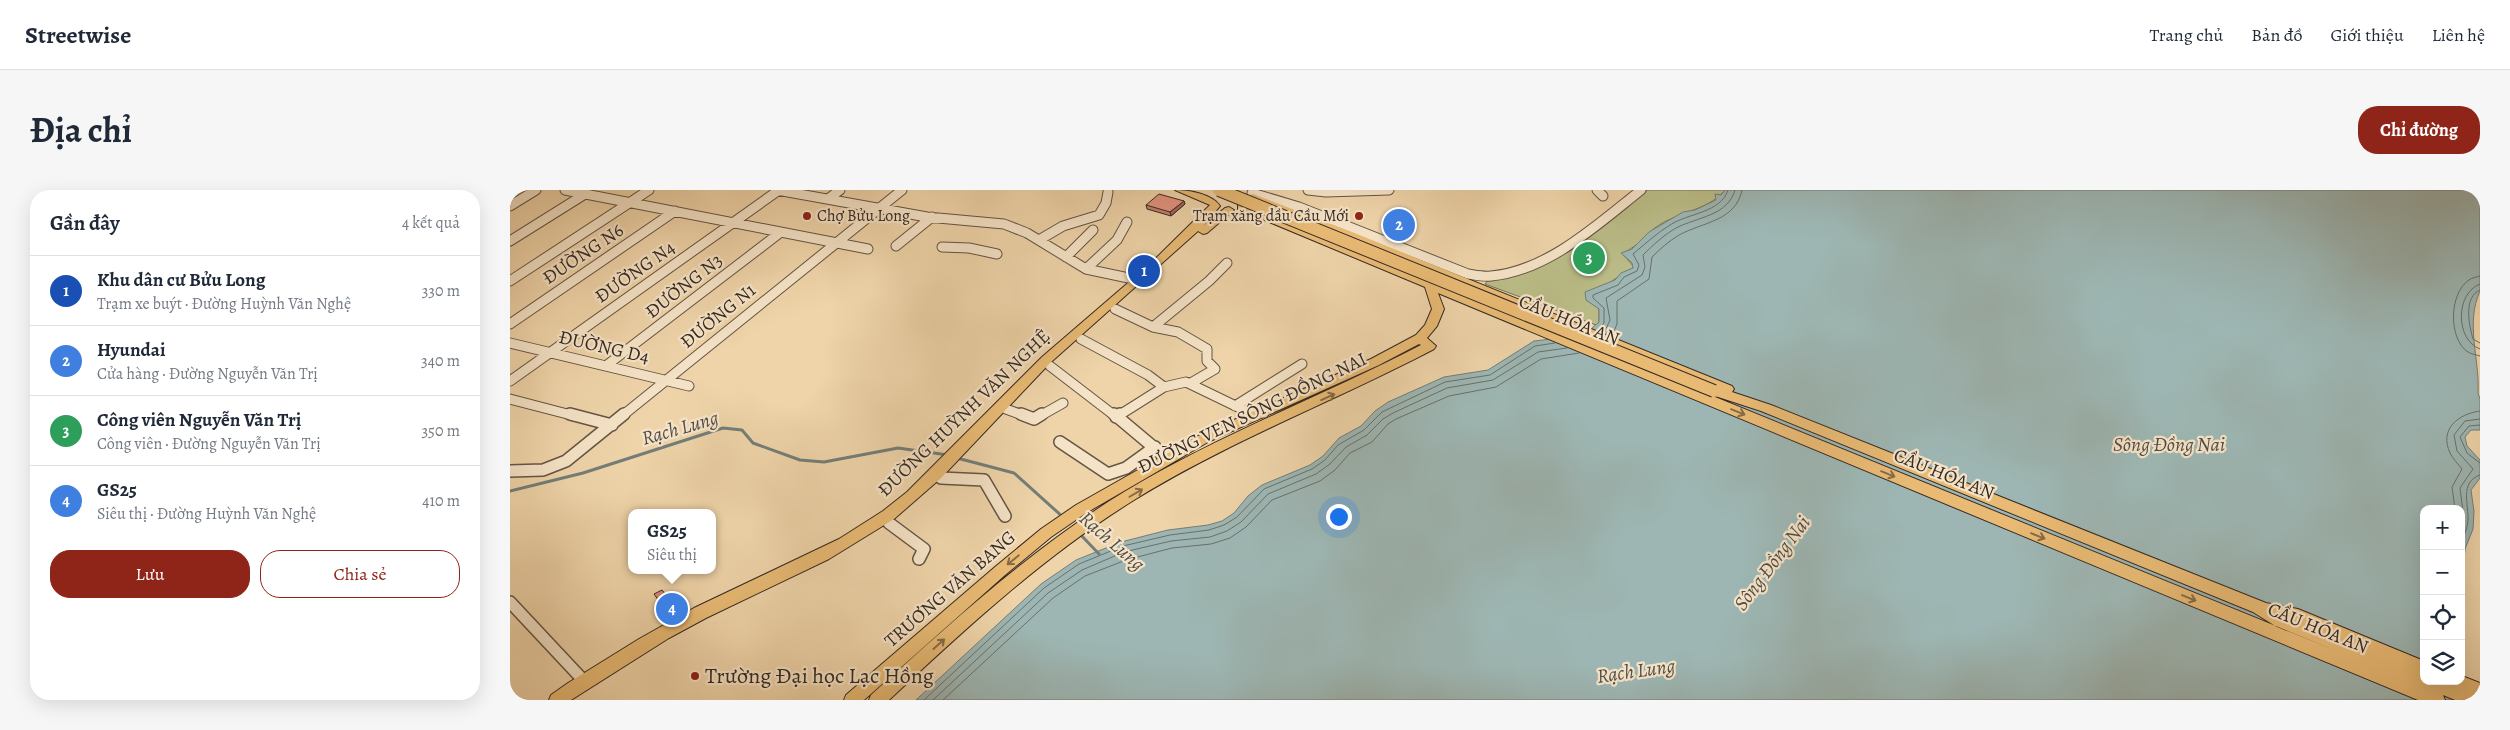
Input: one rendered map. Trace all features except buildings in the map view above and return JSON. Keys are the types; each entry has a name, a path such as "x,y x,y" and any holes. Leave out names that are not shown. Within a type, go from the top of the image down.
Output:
{"main road":[{"path":"1180,190 1215,199 1408,284 1432,286 1438,309 1434,322 1420,338 1375,362 1207,437"},
{"name":"CẦU HÓA AN","path":"1198,190 1215,199 1714,391 1766,408 2259,607 2292,614 2420,666"},
{"name":"ĐƯỜNG HUỲNH VĂN NGHỆ","path":"573,700 645,647 831,559 862,542 889,523 941,478 955,457 1047,359 1190,233 1223,190"},
{"name":"CẦU HÓA AN","path":"1250,192 1285,206 1303,216 1716,383 1766,408"},
{"name":"ĐƯỜNG HUỲNH VĂN NGHỆ","path":"557,700 584,681 699,614 830,551 866,530 955,457 1050,366 1235,209 1250,192"},
{"name":"CẦU HÓA AN","path":"1235,209 1289,226 2437,700"},
{"path":"1289,226 1303,216"},
{"name":"ĐƯỜNG VEN SÔNG ĐỒNG NAI","path":"877,700 979,608 1064,541 1129,496 1214,450 1364,381 1430,346 1420,338"},
{"name":"TRƯƠNG VĂN BANG","path":"852,700 958,607 1052,530 1081,509 1207,437"},
{"name":"CẦU HÓA AN","path":"2259,607 2283,622 2420,678"},
{"path":"2438,685 2474,700"},
{"path":"2465,685 2480,691"}],"street":[{"path":"510,206 536,190"},
{"path":"565,190 868,249"},
{"path":"510,281 649,190"},
{"path":"778,190 932,217 1004,224 1027,233 1086,269 1138,280"},
{"name":"ĐƯỜNG N4","path":"510,381 778,190"},
{"path":"828,199 840,190"},
{"name":"ĐƯỜNG N1","path":"510,471 530,471 554,467 566,462 902,190"},
{"path":"1308,190 1313,192 1389,190"},
{"path":"1285,206 1468,274 1487,278 1512,272 1543,258 1579,238 1641,190"},
{"path":"1039,240 1065,225 1095,219 1105,208 1108,192"},
{"path":"510,241 585,194"},
{"name":"ĐƯỜNG N6","path":"510,324 675,211"},
{"path":"896,246 932,217"},
{"path":"1086,269 1117,240 1127,222"},
{"path":"1066,257 1093,230"},
{"name":"ĐƯỜNG N3","path":"607,365 781,232"},
{"path":"942,247 969,248 997,254"},
{"path":"1153,326 1188,299 1227,263"},
{"path":"1115,309 1153,326 1175,331 1207,350 1207,361 1216,369 1192,383 1164,387 1116,417"},
{"path":"1081,339 1148,375 1164,387"},
{"name":"ĐƯỜNG D4","path":"510,343 690,386"},
{"path":"1235,406 1302,364"},
{"path":"1050,366 1164,456 1170,457 1207,437"},
{"path":"1192,383 1246,411 1260,413 1276,411 1311,394"},
{"path":"510,399 612,425"},
{"path":"1006,409 1034,420 1063,403"},
{"path":"1060,442 1108,474 1121,471 1155,447"},
{"path":"941,478 984,480 1004,516"},
{"path":"889,523 924,549 918,559"},
{"path":"510,602 584,681"}],"green space":[{"path":"1647,190 1725,190 1709,203 1659,225 1634,247 1622,253 1634,267 1586,300 1599,308 1599,322 1596,325 1485,284 1488,280 1582,239"}],"water":[{"name":"Sông Đồng Nai","path":"1725,190 2480,190 2480,291 2476,303 2473,329 2480,399 2480,430 2471,430 2465,437 2467,446 2480,460 2480,478 2471,490 2474,511 2473,529 2465,549 2465,505 2420,505 2420,685 2432,685 2460,700 916,700 1041,584 1076,560 1121,542 1168,530 1208,525 1222,521 1234,513 1248,496 1262,485 1310,465 1323,456 1339,438 1361,426 1375,411 1388,402 1444,377 1488,370 1534,341 1560,338 1591,329 1599,322 1599,309 1586,300 1585,292 1615,280 1621,273 1633,268 1632,263 1621,253 1632,249 1649,232 1683,212 1695,210 1716,200 1715,194 1721,195"}],"waterway":[{"name":"Rạch Lung","path":"510,491 583,473 723,428 742,430 753,443 800,460 824,462 898,448 948,455"},
{"name":"Rạch Lung","path":"957,458 1014,473 1064,518"},
{"name":"Rạch Lung","path":"1079,533 1099,554"}],"place":[{"name":"Chợ Bửu Long","path":"807,216"},
{"name":"Trạm xăng dầu Cầu Mới","path":"1359,216"},
{"name":"Hyundai","path":"1399,225"},
{"name":"Công viên Nguyễn Văn Trị","path":"1589,258"},
{"name":"Khu dân cư Bửu Long","path":"1144,271"},
{"name":"GS25","path":"672,609"},
{"name":"Trường Đại học Lạc Hồng","path":"695,676"}]}
